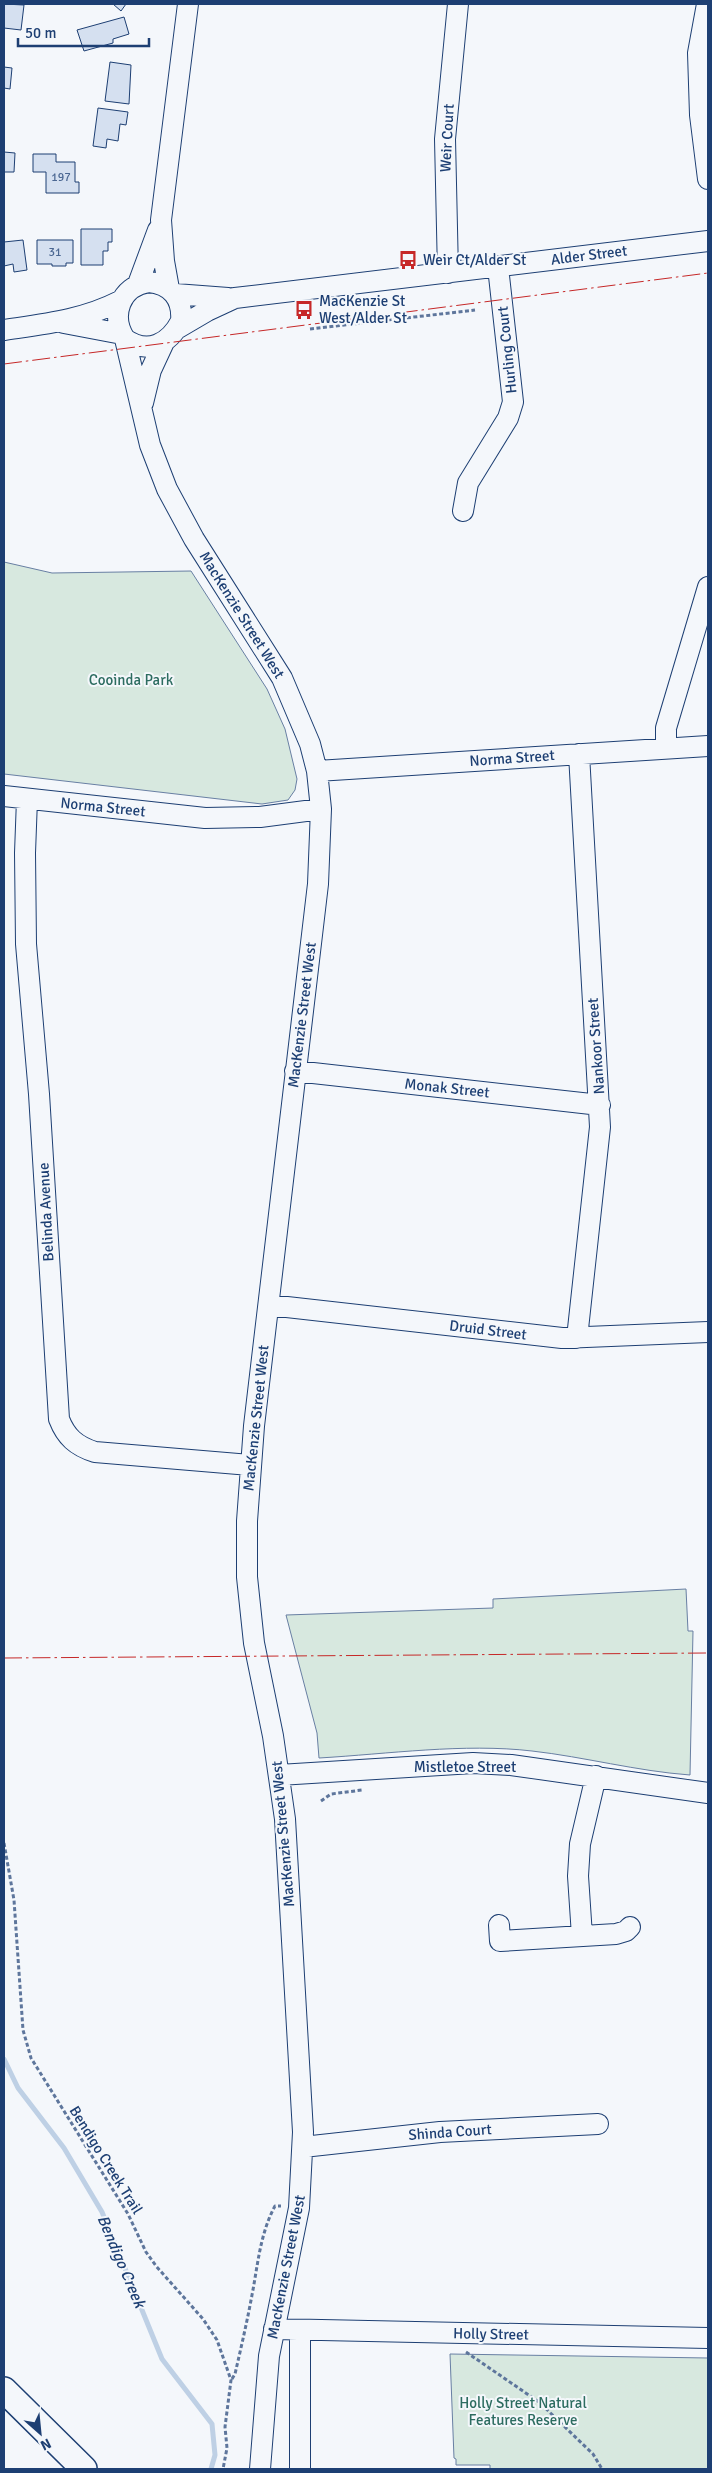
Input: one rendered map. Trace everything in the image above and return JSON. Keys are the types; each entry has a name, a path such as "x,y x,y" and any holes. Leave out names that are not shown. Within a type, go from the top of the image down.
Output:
{"main road":[{"path":"4,2390 84,2469"},
{"path":"45,2431 75,2469"}],"street":[{"path":"59,322 123,337 143,348 155,346 171,335 182,314 172,292 163,256 162,220 188,4"},
{"name":"Weir Court","path":"448,273 445,139 458,4"},
{"path":"707,4 698,53 700,115 708,180"},
{"path":"4,330 59,322 96,312 120,301 138,284 162,220"},
{"name":"Alder Street","path":"171,335 235,298 708,241"},
{"name":"Hurling Court","path":"463,511 468,484 508,418 512,402 498,267"},
{"path":"138,284 155,283 172,292 235,298"},
{"path":"120,301 117,318 123,337"},
{"name":"MacKenzie Street West","path":"142,405 151,370 171,335"},
{"name":"MacKenzie Street West","path":"123,337 142,405 150,445 167,489 194,539 282,678 303,727 317,771 321,809 318,884 250,1465 246,1550 254,1644 279,1775 287,1855 300,2067 302,2148 299,2208 269,2356 260,2469"},
{"path":"666,748 666,728 708,587"},
{"name":"Norma Street","path":"317,771 708,746"},
{"name":"Nankoor Street","path":"577,1338 599,1148 600,1106 579,754"},
{"name":"Norma Street","path":"4,796 205,818 260,817 321,809"},
{"name":"Belinda Avenue","path":"27,799 24,853 26,944 38,1094 59,1419 67,1436 75,1444 96,1452 250,1465"},
{"name":"Monak Street","path":"295,1071 600,1106"},
{"name":"Druid Street","path":"269,1304 545,1336 577,1338 708,1332"},
{"name":"Mistletoe Street","path":"279,1775 473,1764 511,1765 708,1793"},
{"path":"582,1936 579,1906 580,1844 596,1776"},
{"path":"499,1925 500,1940 616,1934 630,1927"},
{"name":"Shinda Court","path":"302,2148 440,2132 598,2124"},
{"name":"Holly Street","path":"274,2329 708,2338"},
{"path":"300,2330 300,2469"}],"path":[{"path":"310,329 475,310"},
{"path":"321,1801 331,1794 366,1790"},
{"name":"Bendigo Creek Trail","path":"4,1843 14,1900 22,2024 31,2058 128,2214 146,2252 203,2319 217,2340 231,2380 225,2427 227,2448 223,2469"},
{"path":"231,2380 235,2374 241,2350 266,2221 275,2206 299,2208"},
{"path":"460,2334 467,2354 539,2402 593,2454 602,2469"}],"green space":[{"name":"Cooinda Park","path":"4,562 52,573 191,571 267,689 285,729 297,779 295,790 288,800 262,804 4,774"},
{"path":"686,1589 688,1631 693,1631 690,1775 532,1751 506,1749 426,1750 319,1758 317,1733 286,1615 493,1608 493,1599"},
{"name":"Holly Street Natural Features Reserve","path":"450,2354 708,2358 708,2469 490,2469 490,2465 456,2465 456,2459 454,2458"}],"building":[{"path":"4,4 24,5 21,30 4,28"},
{"path":"113,4 126,4 121,11"},
{"path":"124,17 129,34 113,39 113,43 84,51 77,30"},
{"path":"110,62 131,65 129,104 105,101"},
{"path":"4,67 12,68 10,89 4,88"},
{"path":"98,108 128,112 126,125 120,124 118,141 107,139 106,148 93,146"},
{"path":"4,152 15,153 14,172 4,172"},
{"path":"33,154 56,154 56,162 75,162 75,182 79,182 79,193 46,193 46,172 33,172"},
{"path":"81,229 112,229 112,242 108,242 108,251 103,251 103,265 81,265"},
{"path":"23,240 27,270 14,272 13,264 4,266 4,242"},
{"path":"37,240 73,240 73,263 66,263 66,266 37,264"}],"waterway":[{"name":"Bendigo Creek","path":"4,2059 18,2088 64,2148 102,2212 162,2359 212,2424 215,2455 211,2469"}],"power":[{"path":"4,364 708,273"},
{"path":"4,1658 708,1653"}],"place":[{"name":"Weir Ct/Alder St","path":"408,260"},
{"name":"MacKenzie St West/Alder St","path":"304,310"}]}
